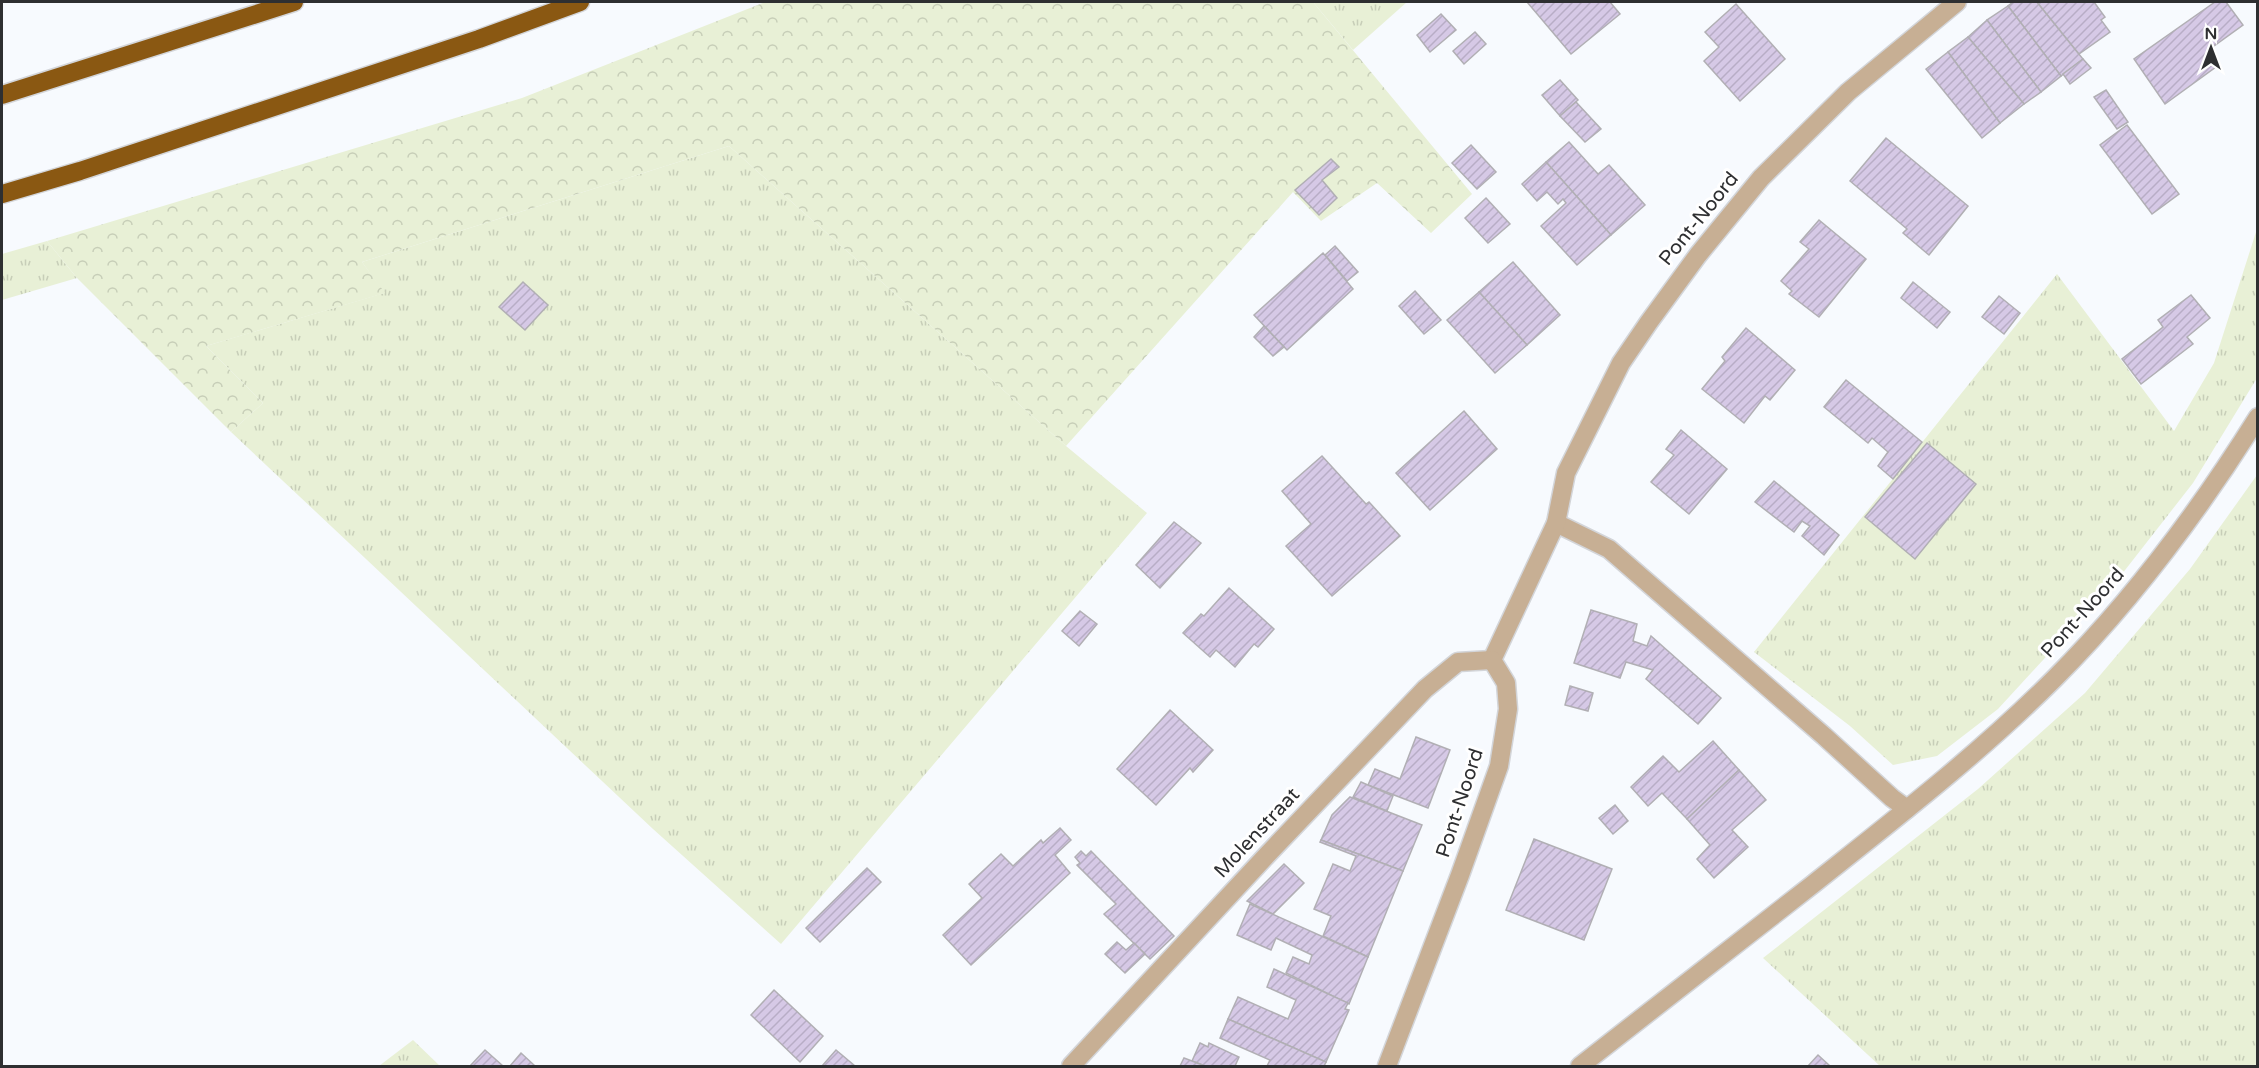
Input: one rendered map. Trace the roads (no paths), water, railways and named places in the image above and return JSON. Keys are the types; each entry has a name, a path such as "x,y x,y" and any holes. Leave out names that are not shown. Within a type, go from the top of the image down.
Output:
{"highway":[{"path":"2,95 294,2"},
{"path":"2,194 80,171 479,39 580,2"}],"street":[{"name":"Pont-Noord","path":"1387,1066 1499,766 1508,709 1506,683 1492,660 1556,523 1566,473 1622,363 1698,255 1761,178 1848,92 1957,2"},
{"name":"Pont-Noord","path":"1580,1066 1907,809 2006,725 2097,634 2178,537 2258,417"},
{"path":"1556,523 1610,549 1907,809"},
{"name":"Molenstraat","path":"1071,1066 1425,689 1458,662 1492,660"}]}
